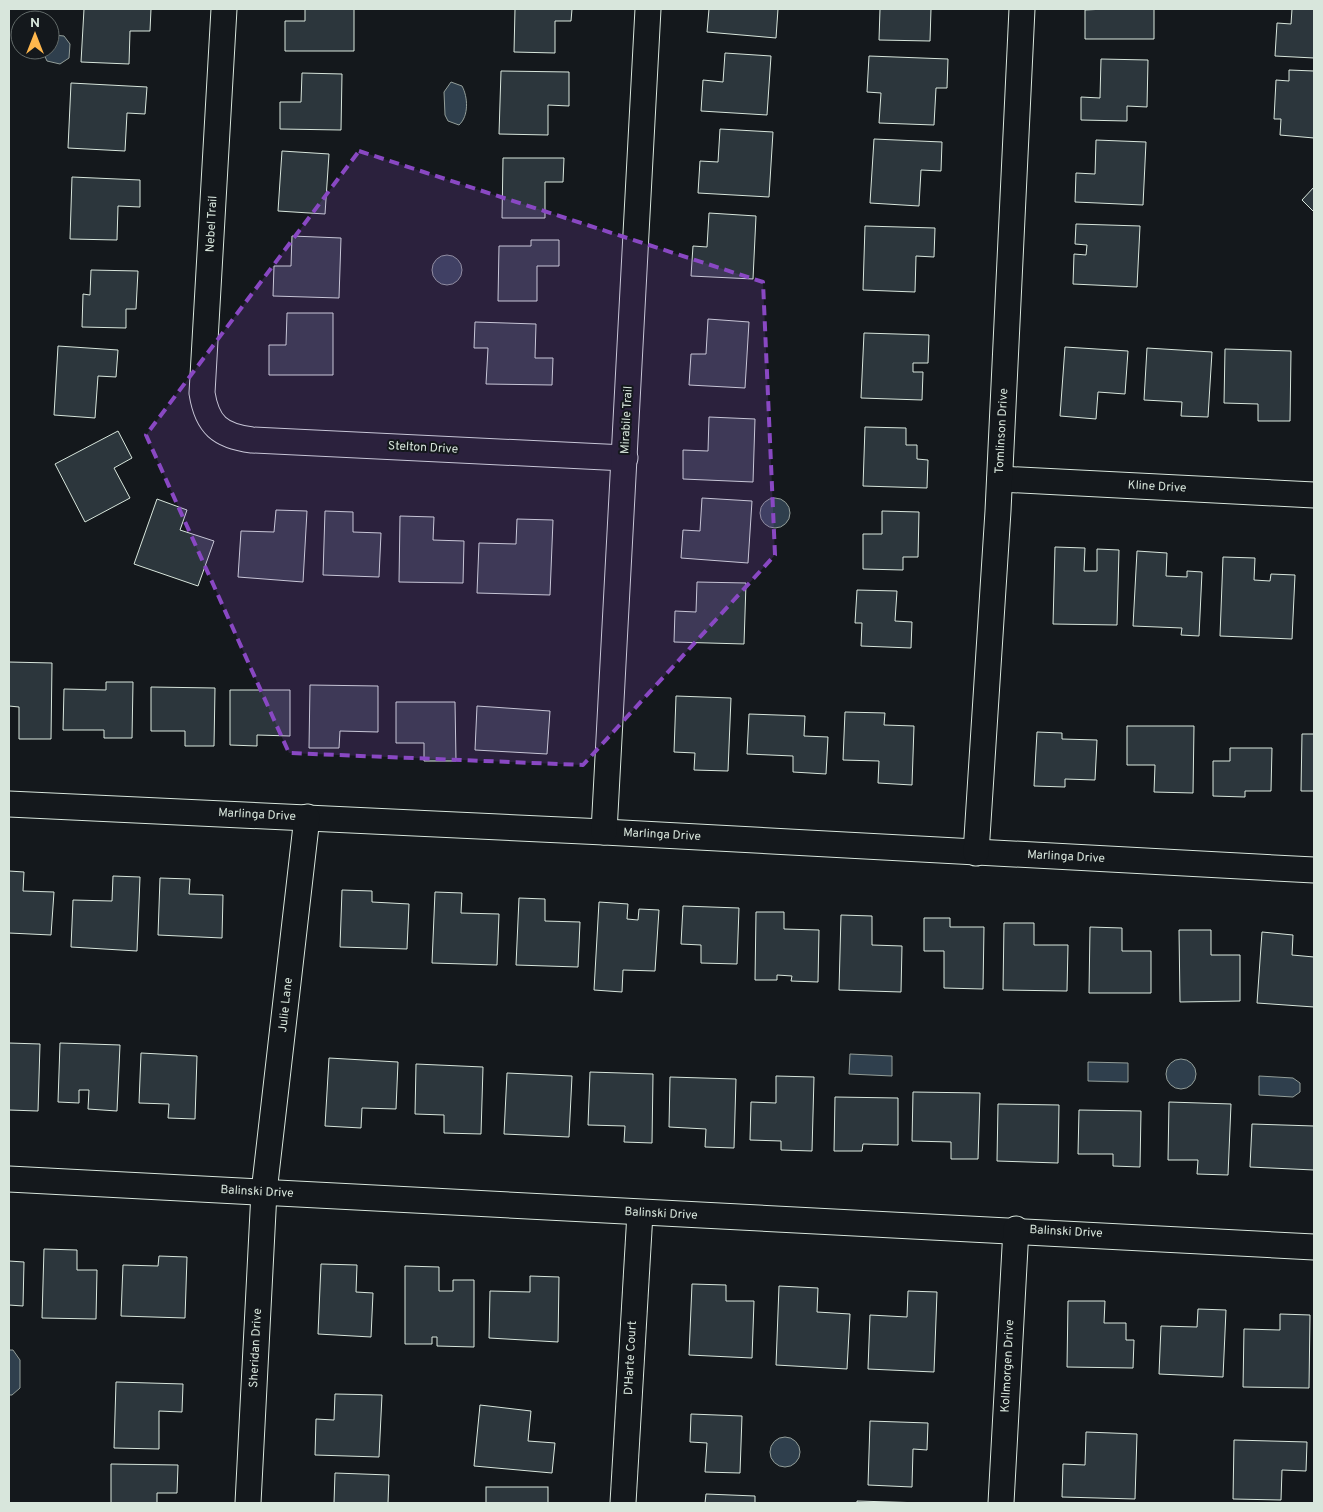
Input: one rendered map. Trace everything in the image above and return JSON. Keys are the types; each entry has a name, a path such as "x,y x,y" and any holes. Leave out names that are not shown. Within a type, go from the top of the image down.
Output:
{"street":[{"name":"Nebel Trail","path":"223,432 212,422 205,409 202,393 224,9"},
{"name":"Mirabile Trail","path":"604,832 648,9"},
{"name":"Tomlinson Drive","path":"976,853 1000,478 1022,9"},
{"name":"Stelton Drive","path":"223,432 238,438 252,440 625,458"},
{"name":"Kline Drive","path":"1000,478 1314,495"},
{"name":"Marlinga Drive","path":"9,804 604,832 1314,870"},
{"name":"Julie Lane","path":"264,1192 306,818"},
{"name":"Balinski Drive","path":"9,1179 640,1213 1016,1229 1314,1246"},
{"name":"Sheridan Drive","path":"248,1503 264,1192"},
{"name":"D'Harte Court","path":"623,1503 640,1213"},
{"name":"Kollmorgen Drive","path":"1001,1503 1016,1229"}],"highlighted area":[{"path":"359,151 763,282 775,555 583,765 289,753 146,435"}],"water":[{"path":"60,36 64,36 70,44 69,58 60,64 47,61 60,60"},
{"path":"451,82 462,86 465,95 465,117 459,125 448,121 445,115 444,92"},
{"path":"447,255 458,259 462,270 458,281 447,285 436,281 432,270 436,259"},
{"path":"775,498 785,503 790,513 785,523 775,528 765,523 760,513 765,503"},
{"path":"850,1054 892,1056 892,1076 849,1074"},
{"path":"1181,1059 1192,1063 1196,1074 1192,1085 1181,1089 1170,1085 1166,1074 1170,1063"},
{"path":"1088,1062 1128,1063 1128,1082 1088,1081"},
{"path":"1259,1076 1293,1078 1300,1083 1300,1092 1293,1097 1259,1095"},
{"path":"9,1350 13,1350 20,1360 20,1388 12,1395 9,1395"},
{"path":"785,1437 795,1442 800,1452 795,1462 785,1467 775,1462 770,1452 775,1442"}],"building":[{"path":"84,9 151,9 150,31 130,31 129,64 81,62"},
{"path":"305,9 354,9 354,51 285,51 285,21 305,21"},
{"path":"515,9 572,9 571,21 555,21 555,53 514,52"},
{"path":"709,9 778,9 776,38 707,32"},
{"path":"880,9 931,9 930,41 879,40"},
{"path":"1154,9 1154,39 1085,39 1085,10"},
{"path":"1292,9 1314,9 1314,58 1275,56 1277,23 1291,24"},
{"path":"725,53 771,56 767,115 701,111 703,80 723,82"},
{"path":"869,56 948,59 947,88 936,88 934,125 879,123 881,93 867,92"},
{"path":"1101,59 1148,60 1147,107 1127,106 1127,121 1081,120 1081,97 1100,98"},
{"path":"1289,70 1314,71 1314,138 1280,135 1281,119 1274,119 1276,80 1289,81"},
{"path":"501,71 569,72 569,106 548,105 548,135 499,134"},
{"path":"302,73 342,74 341,130 280,129 280,102 301,102"},
{"path":"71,83 147,87 145,114 127,113 125,151 68,148"},
{"path":"720,129 773,132 769,197 698,193 700,161 718,162"},
{"path":"874,139 942,142 941,171 921,170 919,206 870,203"},
{"path":"1096,140 1146,142 1143,205 1075,202 1076,173 1095,174"},
{"path":"282,151 329,154 325,214 278,211"},
{"path":"503,158 564,158 563,182 545,182 545,218 502,218"},
{"path":"72,177 140,180 140,207 118,206 117,240 70,239"},
{"path":"1314,187 1314,212 1302,200"},
{"path":"709,213 756,216 753,279 691,276 693,246 707,247"},
{"path":"1076,224 1140,226 1137,287 1073,284 1074,254 1086,255 1087,245 1075,244"},
{"path":"865,226 935,228 934,257 916,256 915,292 863,290"},
{"path":"292,236 341,238 339,298 273,296 274,266 291,266"},
{"path":"531,240 559,240 559,266 537,266 537,301 498,301 499,246 531,246"},
{"path":"91,270 138,271 136,309 126,309 126,328 82,327 83,294 90,295"},
{"path":"287,313 333,313 333,375 269,375 269,345 286,345"},
{"path":"708,319 749,322 745,388 689,385 691,354 706,354"},
{"path":"475,322 536,324 535,358 553,358 552,385 486,384 488,348 474,348"},
{"path":"864,333 929,335 928,363 913,363 913,372 923,372 922,400 861,398"},
{"path":"58,346 118,350 116,377 98,376 95,418 54,415"},
{"path":"1065,347 1128,351 1125,394 1098,392 1096,419 1060,416"},
{"path":"1147,348 1212,352 1208,417 1181,416 1182,402 1144,400"},
{"path":"1225,349 1291,351 1290,421 1258,421 1258,404 1224,403"},
{"path":"709,417 755,419 753,482 683,479 683,450 708,451"},
{"path":"865,427 906,428 906,445 917,445 917,459 928,460 927,488 863,486"},
{"path":"118,431 132,458 114,468 130,498 85,522 55,464"},
{"path":"702,498 752,501 748,563 681,558 683,530 700,531"},
{"path":"157,499 187,510 180,530 214,541 198,586 134,564"},
{"path":"276,510 307,511 303,582 238,577 241,531 274,532"},
{"path":"325,511 353,512 353,532 381,533 379,577 323,575"},
{"path":"882,511 919,512 918,557 903,557 903,570 863,569 863,534 882,534"},
{"path":"400,516 434,517 433,540 464,541 463,583 399,582"},
{"path":"517,519 553,520 550,595 477,593 479,543 516,544"},
{"path":"1055,547 1085,548 1084,571 1097,571 1097,549 1119,550 1117,625 1053,624"},
{"path":"1137,551 1167,553 1166,576 1187,577 1187,571 1202,572 1199,636 1181,635 1182,628 1133,626"},
{"path":"1223,557 1255,558 1254,580 1270,581 1271,574 1295,575 1292,639 1220,636"},
{"path":"697,582 746,583 744,644 674,642 675,611 696,612"},
{"path":"857,590 897,591 895,621 912,622 911,648 861,646 862,623 855,623"},
{"path":"9,662 52,663 51,739 19,739 19,707 9,706"},
{"path":"106,682 133,682 132,738 104,738 104,730 63,730 64,689 106,690"},
{"path":"310,685 378,686 378,732 340,731 339,748 309,748"},
{"path":"151,687 215,688 214,746 185,746 185,731 151,731"},
{"path":"230,690 290,690 290,736 257,735 257,746 230,745"},
{"path":"676,696 731,698 728,771 694,770 695,753 674,752"},
{"path":"396,702 455,702 456,761 424,761 424,743 396,743"},
{"path":"477,706 550,711 547,754 475,750"},
{"path":"845,712 885,713 884,725 914,726 912,785 878,783 879,761 843,760"},
{"path":"749,714 805,716 804,736 828,737 826,774 793,772 793,756 747,754"},
{"path":"1127,726 1194,726 1193,793 1154,792 1155,765 1127,765"},
{"path":"1037,732 1062,733 1062,739 1097,740 1095,780 1065,779 1065,787 1034,786"},
{"path":"1302,734 1314,734 1314,791 1301,791"},
{"path":"1230,748 1272,748 1271,791 1245,791 1245,797 1213,796 1213,761 1230,761"},
{"path":"9,871 24,872 23,891 54,892 51,935 9,933"},
{"path":"113,876 140,877 137,951 71,947 73,900 112,901"},
{"path":"160,878 190,879 189,894 223,895 222,938 158,935"},
{"path":"342,890 372,891 372,902 409,904 407,949 340,947"},
{"path":"435,892 462,893 461,913 499,914 497,965 432,963"},
{"path":"519,898 545,899 545,921 580,922 578,967 516,965"},
{"path":"599,902 628,904 627,919 638,920 639,909 659,910 655,971 623,970 622,992 594,990"},
{"path":"683,906 739,908 737,964 701,963 701,945 681,944"},
{"path":"756,912 784,912 784,929 819,930 818,982 791,981 792,976 777,975 777,980 755,980"},
{"path":"841,915 872,916 872,945 902,946 901,992 839,990"},
{"path":"924,918 950,918 950,927 984,927 983,989 944,988 944,951 924,951"},
{"path":"1004,923 1034,923 1034,945 1068,945 1067,991 1003,990"},
{"path":"1090,927 1122,928 1122,951 1151,951 1151,993 1089,993"},
{"path":"1179,930 1211,930 1211,955 1240,955 1240,1001 1180,1002"},
{"path":"1262,932 1293,935 1292,955 1314,957 1314,1007 1257,1003"},
{"path":"9,1043 40,1044 38,1111 9,1110"},
{"path":"60,1043 120,1045 117,1111 88,1109 89,1090 79,1090 79,1103 58,1102"},
{"path":"141,1053 197,1056 195,1119 168,1118 169,1104 139,1103"},
{"path":"329,1058 398,1062 396,1109 362,1108 361,1128 325,1126"},
{"path":"416,1064 483,1067 481,1134 444,1133 444,1115 415,1114"},
{"path":"590,1072 653,1074 652,1143 624,1142 625,1126 588,1125"},
{"path":"507,1073 572,1076 569,1137 504,1134"},
{"path":"776,1076 814,1077 812,1151 781,1150 781,1141 750,1140 751,1102 776,1103"},
{"path":"670,1077 736,1079 734,1148 705,1147 706,1129 669,1127"},
{"path":"913,1092 980,1093 978,1159 951,1159 951,1142 912,1141"},
{"path":"835,1097 898,1098 898,1145 863,1144 862,1151 834,1151"},
{"path":"1169,1102 1231,1104 1228,1175 1197,1174 1198,1160 1168,1160"},
{"path":"998,1104 1059,1105 1058,1163 997,1161"},
{"path":"1079,1110 1141,1111 1140,1167 1113,1166 1113,1154 1078,1154"},
{"path":"1252,1124 1314,1126 1314,1170 1250,1167"},
{"path":"44,1249 77,1250 77,1270 97,1270 96,1319 42,1318"},
{"path":"159,1256 187,1257 185,1318 121,1316 123,1265 158,1266"},
{"path":"9,1261 24,1262 23,1306 9,1305"},
{"path":"321,1264 357,1265 356,1292 373,1293 371,1337 318,1334"},
{"path":"405,1266 439,1267 439,1291 453,1291 453,1280 474,1280 474,1347 437,1346 437,1337 432,1337 432,1344 405,1344"},
{"path":"530,1276 559,1277 558,1342 489,1338 490,1291 530,1292"},
{"path":"692,1284 726,1285 726,1301 754,1301 752,1358 689,1355"},
{"path":"779,1286 818,1288 817,1312 850,1314 847,1369 776,1365"},
{"path":"908,1291 937,1292 934,1372 868,1369 870,1315 907,1317"},
{"path":"1068,1301 1105,1301 1104,1323 1126,1323 1126,1340 1134,1340 1133,1368 1067,1367"},
{"path":"1198,1309 1226,1310 1223,1377 1159,1374 1161,1326 1197,1327"},
{"path":"1280,1314 1310,1315 1309,1388 1243,1387 1244,1329 1280,1330"},
{"path":"116,1382 183,1384 182,1412 159,1411 159,1449 114,1448"},
{"path":"335,1394 382,1395 379,1457 315,1455 316,1419 334,1420"},
{"path":"480,1405 531,1411 528,1441 555,1443 552,1473 474,1466"},
{"path":"691,1414 742,1416 740,1473 705,1472 707,1443 690,1442"},
{"path":"870,1421 928,1423 927,1450 913,1449 912,1487 868,1485"},
{"path":"1086,1432 1137,1434 1135,1499 1062,1497 1063,1464 1085,1465"},
{"path":"1234,1440 1307,1442 1306,1471 1282,1470 1281,1500 1233,1499"},
{"path":"111,1464 178,1465 177,1493 157,1493 157,1503 111,1503"},
{"path":"335,1473 389,1475 388,1503 334,1503"},
{"path":"486,1487 548,1487 548,1503 486,1503"},
{"path":"706,1494 755,1496 755,1503 705,1503"},
{"path":"857,1501 924,1503 857,1503"}]}
